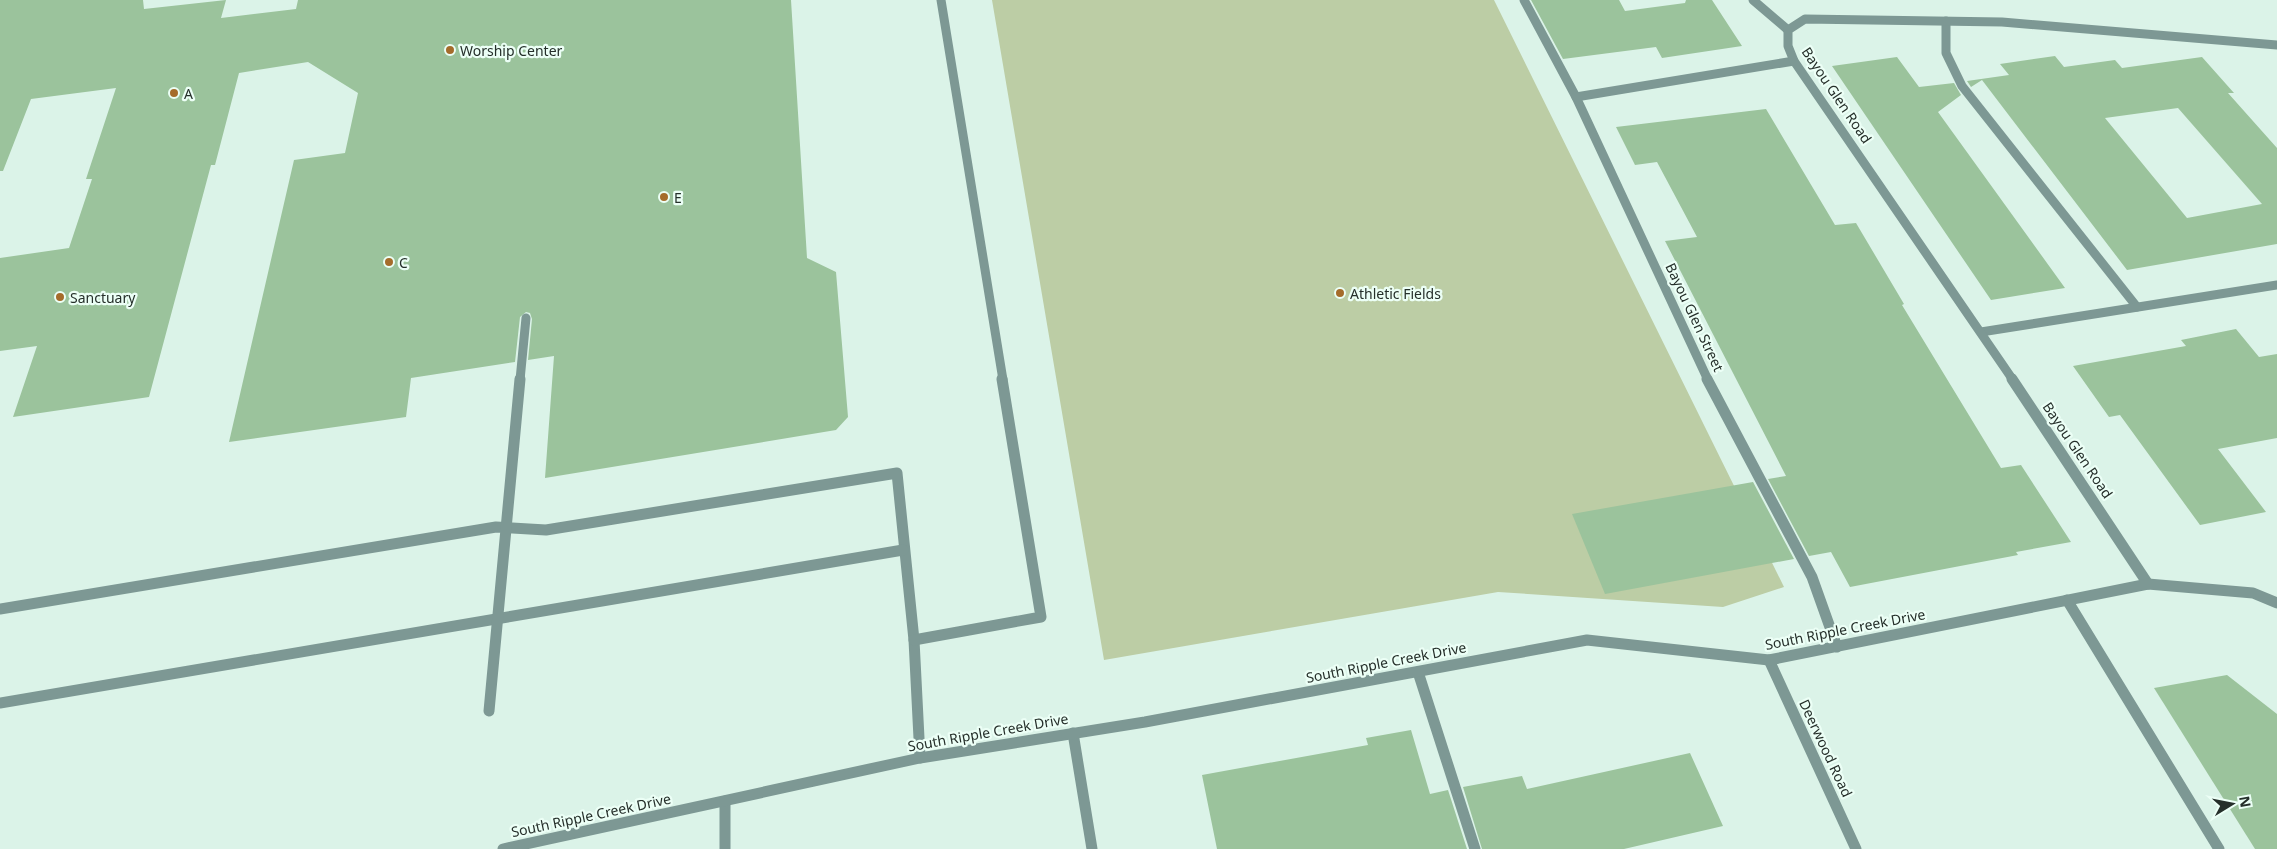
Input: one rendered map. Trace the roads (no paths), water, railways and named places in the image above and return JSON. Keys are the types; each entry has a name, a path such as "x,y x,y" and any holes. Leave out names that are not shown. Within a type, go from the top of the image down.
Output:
{"street":[{"path":"914,640 1041,617 941,0"},
{"name":"Bayou Glen Street","path":"1524,0 1576,97 1699,364 1812,576 1837,647"},
{"path":"1753,0 1788,30 1805,19 2002,22 2277,45"},
{"path":"1946,21 1946,54 1962,86 2137,307"},
{"name":"Bayou Glen Road","path":"1788,30 1788,46 1794,61 1982,332 2148,584"},
{"path":"1576,97 1794,61"},
{"path":"1982,332 2277,285"},
{"path":"489,710 526,318"},
{"path":"0,609 496,527 546,530 897,474 903,550 914,640 920,758"},
{"path":"0,703 903,550"},
{"name":"South Ripple Creek Drive","path":"504,849 920,758 1146,722 1587,640 1769,660 2148,584 2253,592 2277,603"},
{"path":"2067,600 2220,849"},
{"name":"Deerwood Road","path":"1769,660 1856,849"},
{"path":"1418,672 1475,849"},
{"path":"1073,733 1092,849"},
{"path":"725,801 725,849"}],"place":[{"name":"Worship Center","path":"450,50"},
{"name":"A","path":"174,93"},
{"name":"E","path":"664,197"},
{"name":"C","path":"389,262"},
{"name":"Athletic Fields","path":"1340,293"},
{"name":"Sanctuary","path":"60,297"}]}
